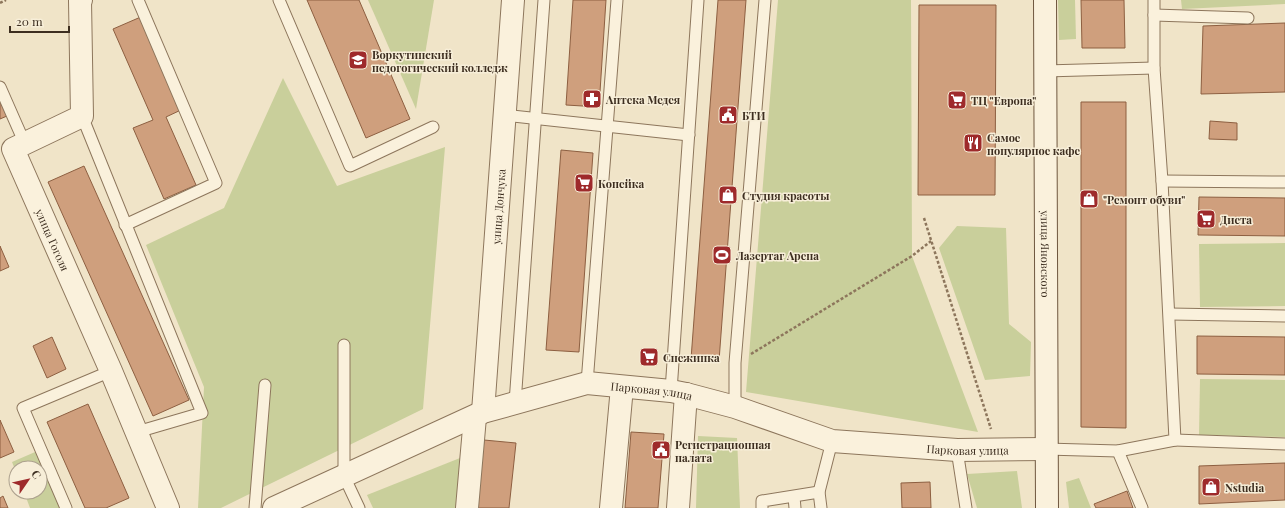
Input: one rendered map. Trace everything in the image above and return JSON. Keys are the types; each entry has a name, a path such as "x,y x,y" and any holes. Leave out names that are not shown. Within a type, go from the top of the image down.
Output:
{"street":[{"path":"80,0 82,116"},
{"name":"улица Дончука","path":"467,508 479,415 512,0"},
{"name":"улица Яновского","path":"1045,0 1047,508"},
{"name":"улица Гоголя","path":"82,116 13,149 137,432 168,508"},
{"name":"Парковая улица","path":"274,508 479,415 587,383 678,392 735,407 832,441 957,450 1046,449"},
{"path":"611,508 622,387"},
{"path":"678,392 678,508"}],"lane":[{"path":"125,225 216,183 138,0"},
{"path":"279,0 350,166 433,127"},
{"path":"516,404 544,0"},
{"path":"587,383 617,0"},
{"path":"678,392 689,135 698,0"},
{"path":"735,407 735,363 765,0"},
{"path":"1154,0 1154,68 1170,314 1175,440"},
{"path":"1154,15 1248,18"},
{"path":"1045,71 1154,68"},
{"path":"0,87 25,144"},
{"path":"503,114 689,135"},
{"path":"82,116 202,413 137,432"},
{"path":"1162,181 1285,182"},
{"path":"1170,314 1285,316"},
{"path":"344,345 344,476 359,508"},
{"path":"66,508 23,408 111,372"},
{"path":"255,508 265,385"},
{"path":"1046,449 1118,451 1175,440 1285,444"},
{"path":"821,508 819,492 832,441"},
{"path":"957,450 966,508"},
{"path":"1118,451 1142,508"},
{"path":"762,508 762,501 794,502 819,492"}],"path":[{"path":"0,3 6,0"},
{"path":"924,218 998,450"},
{"path":"735,363 912,256 931,242"}],"green space":[{"path":"368,0 434,0 416,109"},
{"path":"778,0 911,0 912,256 978,432 746,392"},
{"path":"1058,0 1075,0 1076,39 1059,40"},
{"path":"1181,0 1285,0 1285,4 1182,9"},
{"path":"283,78 337,186 445,147 423,409 221,508 198,508 204,387 146,245 224,208"},
{"path":"957,226 1006,228 1009,324 1031,342 1030,376 985,380 939,248"},
{"path":"1285,243 1285,306 1200,307 1199,244"},
{"path":"1200,379 1285,380 1285,437 1199,435"},
{"path":"698,436 737,438 740,508 696,508"},
{"path":"42,449 47,460 17,460"},
{"path":"460,458 457,508 373,508 367,495"},
{"path":"48,462 69,508 30,508 27,500 48,500"},
{"path":"1017,471 1022,508 977,508 967,474"},
{"path":"1079,478 1091,508 1069,508 1066,482"}],"building":[{"name":"Воркутинский педогогический колледж","path":"307,0 359,0 410,119 366,138"},
{"path":"573,0 606,0 599,107 566,105"},
{"path":"718,0 746,0 719,361 691,359"},
{"path":"1081,0 1124,0 1125,48 1082,48"},
{"name":"ТЦ \"Европа\"","path":"919,5 996,5 995,195 918,195"},
{"path":"143,16 183,109 166,117 196,185 164,199 133,128 153,120 113,29"},
{"path":"1285,23 1285,92 1201,94 1203,26"},
{"path":"0,99 7,116 0,119"},
{"path":"1081,102 1126,102 1126,428 1081,427"},
{"path":"1210,121 1237,123 1237,140 1209,139"},
{"path":"561,150 593,153 579,352 546,350"},
{"path":"84,166 189,400 153,416 48,182"},
{"path":"1199,197 1285,198 1285,236 1198,235"},
{"path":"0,246 9,267 0,271"},
{"path":"1197,336 1285,337 1285,375 1197,374"},
{"path":"52,337 66,369 47,378 33,346"},
{"path":"88,404 129,498 106,508 85,508 47,422"},
{"path":"0,420 14,452 0,458"},
{"path":"631,432 664,434 658,508 625,508"},
{"path":"484,440 516,443 509,508 477,508"},
{"path":"1285,463 1285,500 1199,504 1199,466"},
{"path":"930,482 931,508 902,508 901,483"},
{"path":"1127,491 1133,508 1096,508 1094,504"},
{"path":"3,496 8,508 0,508 0,498"}],"place":[{"name":"Воркутинский педогогический колледж","path":"358,60"},
{"name":"Аптека Медея","path":"592,99"},
{"name":"ТЦ \"Европа\"","path":"957,100"},
{"name":"БТИ","path":"728,115"},
{"name":"Самое популярное кафе","path":"973,143"},
{"name":"Копейка","path":"584,183"},
{"name":"Студия красоты","path":"728,195"},
{"name":"\"Ремонт обуви\"","path":"1089,199"},
{"name":"Диета","path":"1206,219"},
{"name":"Лазертаг Арена","path":"722,255"},
{"name":"Снежинка","path":"649,357"},
{"name":"Регистрационная палата","path":"661,450"},
{"name":"Nstudia","path":"1211,487"}]}
